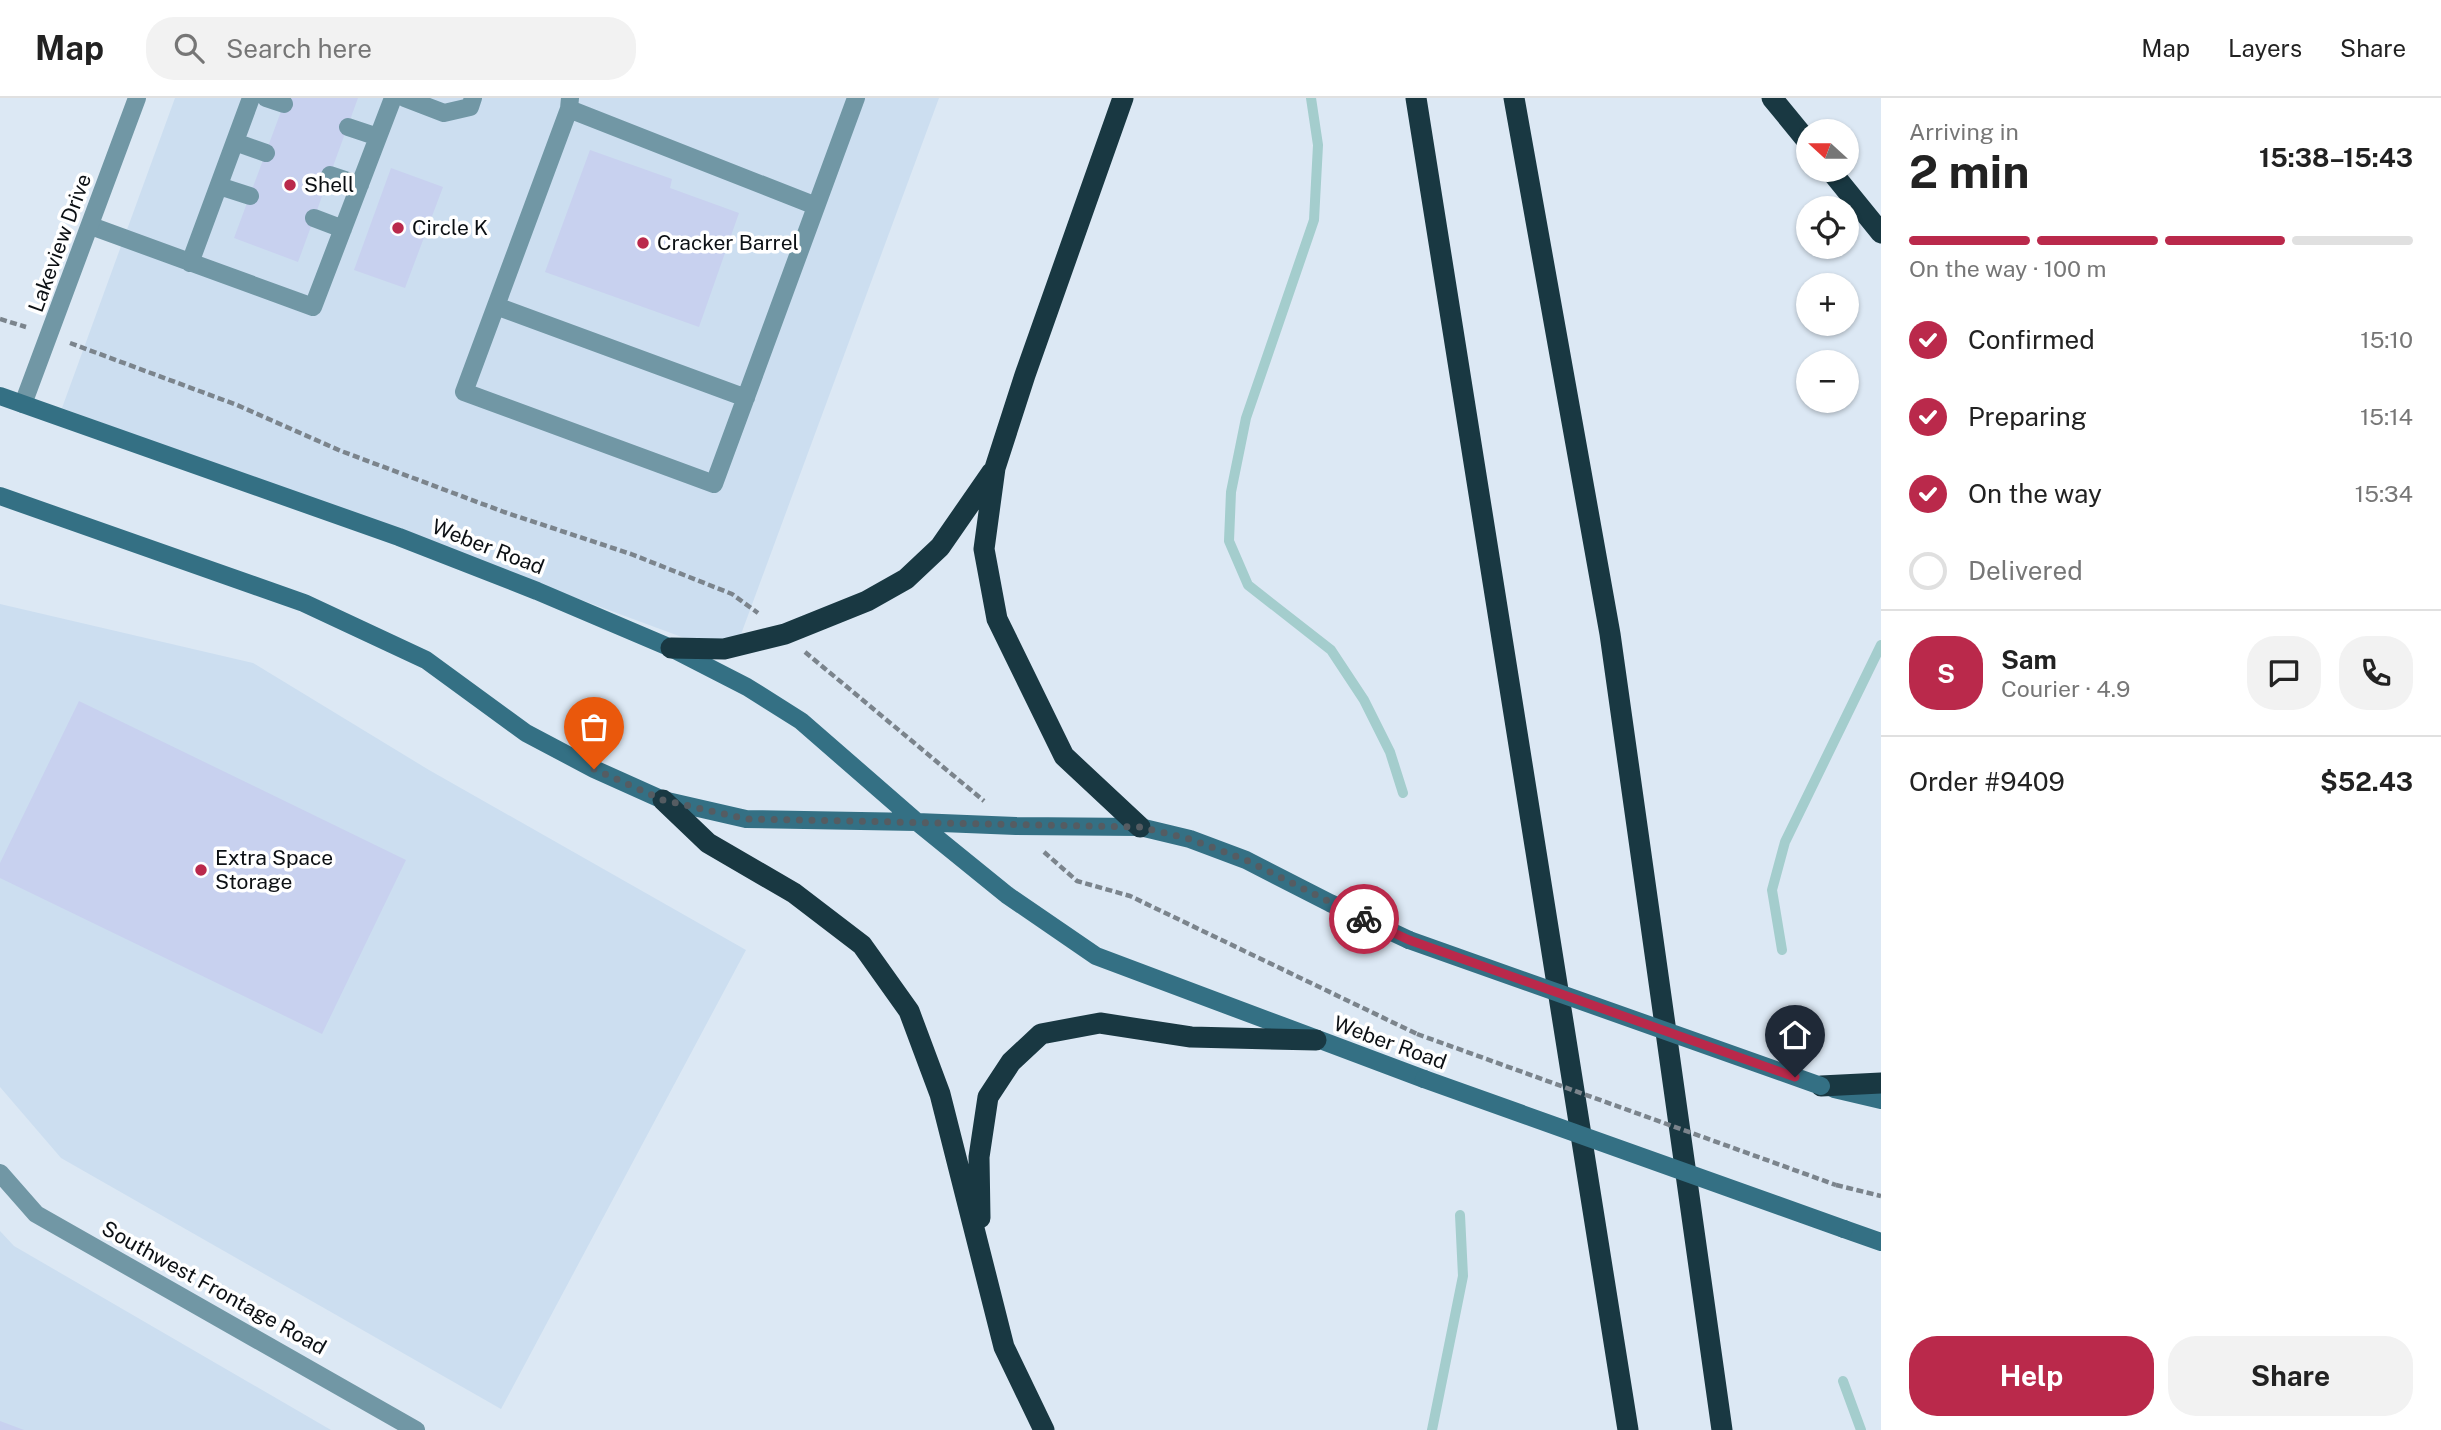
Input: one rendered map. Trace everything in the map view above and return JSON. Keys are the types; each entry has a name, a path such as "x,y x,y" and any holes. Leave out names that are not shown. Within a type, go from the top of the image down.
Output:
{"highway":[{"path":"1123,98 995,468 984,549 997,619 1064,756 1140,827"},
{"path":"1416,98 1628,1430"},
{"path":"1514,98 1610,634 1722,1430"},
{"path":"1772,98 1796,127"},
{"path":"1840,182 1881,233"},
{"path":"671,648 724,649 785,634 867,601 906,579 940,547 995,468"},
{"path":"663,800 708,844 794,893 862,945 909,1012 940,1094 1004,1348 1044,1430"},
{"path":"980,1252 979,1157 988,1097 1011,1062 1041,1034 1100,1023 1191,1037 1316,1040"},
{"path":"1821,1086 1881,1083"}],"main road":[{"name":"Weber Road","path":"0,396 399,537 537,591 671,648 747,688 801,721 917,822 1007,895 1096,956 1316,1040 1881,1242"},
{"path":"0,496 304,603 426,660 526,733 594,769 663,800 746,819 1140,827 1190,839 1246,860 1409,940 1821,1086 1881,1100"}],"street":[{"name":"Lakeview Drive","path":"23,404 137,98"},
{"path":"190,263 251,98"},
{"path":"266,98 284,104"},
{"path":"91,226 313,307 393,98"},
{"path":"405,98 444,113 470,107 472,98"},
{"path":"816,206 569,103 464,392 714,484 856,98"},
{"path":"348,127 378,137"},
{"path":"235,142 266,153"},
{"path":"330,175 360,185"},
{"path":"219,186 250,196"},
{"path":"314,218 343,229"},
{"path":"496,306 746,398"},
{"name":"Southwest Frontage Road","path":"0,1173 36,1214 416,1430"}],"path":[{"path":"1417,1034 1836,1185 1881,1196"}],"shaded area":[{"path":"175,98 939,98 733,656 62,408"},
{"path":"0,604 253,663 429,770 746,950 501,1409 61,1158 0,1087"},
{"path":"0,1231 14,1246 331,1430 0,1430"}],"building":[{"name":"Shell","path":"286,98 358,98 298,262 234,238"},
{"name":"Cracker Barrel","path":"590,150 672,179 670,188 739,213 699,327 545,272"},
{"name":"Circle K","path":"391,168 443,187 405,288 354,270"},
{"name":"Extra Space Storage","path":"79,701 406,860 322,1034 0,878 0,863"},
{"path":"0,1421 24,1430 0,1430"}],"waterway":[{"path":"1311,98 1318,145 1314,220 1246,418 1231,492 1229,541 1248,585 1331,650 1364,700 1390,752 1403,793"},
{"path":"1782,950 1772,890 1785,842 1881,645"},
{"path":"1432,1430 1463,1276 1460,1215"},
{"path":"1843,1381 1861,1430"}],"way so far":[{"path":"594,769 663,800 746,819 1140,827 1190,839 1246,860 1364,919"}],"place":[{"name":"Shell","path":"290,185"},
{"name":"Circle K","path":"398,228"},
{"name":"Cracker Barrel","path":"643,243"},
{"name":"Extra Space Storage","path":"201,870"}],"route":[{"path":"1364,919 1409,940 1795,1077"}]}
